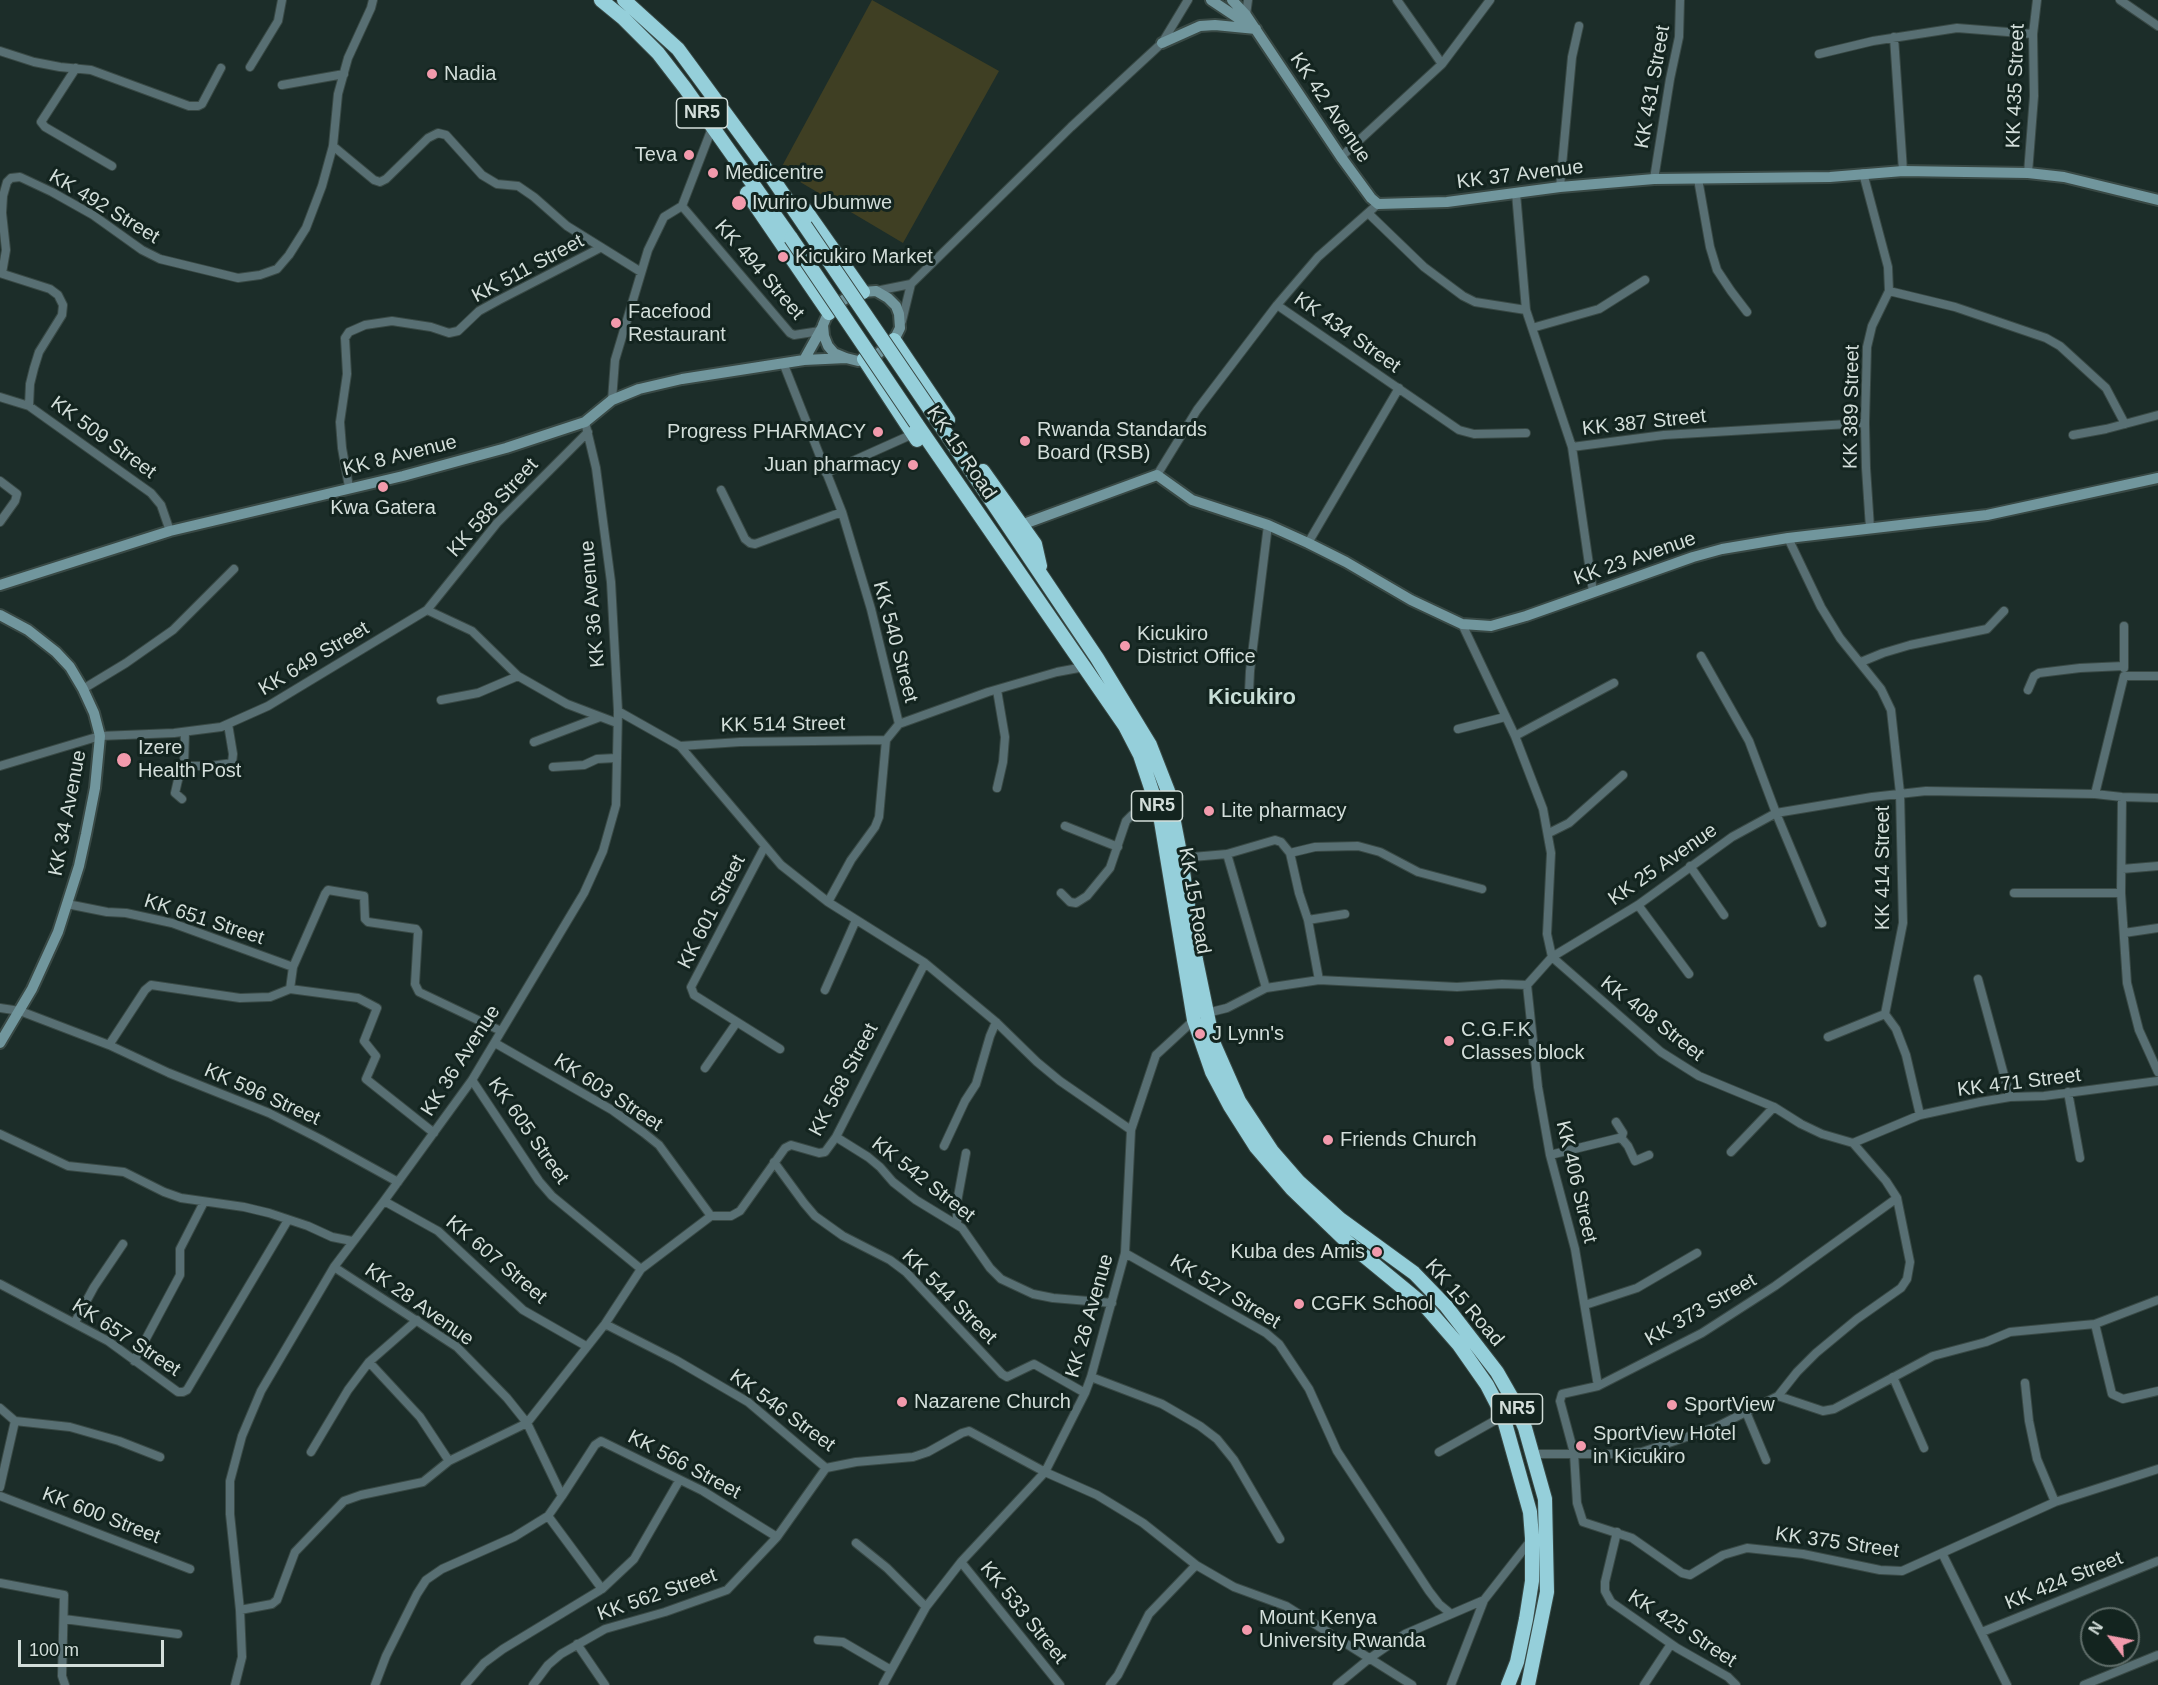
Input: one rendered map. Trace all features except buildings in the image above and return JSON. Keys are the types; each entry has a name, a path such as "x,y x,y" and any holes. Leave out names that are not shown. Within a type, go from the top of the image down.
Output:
{"highway":[{"name":"KK 15 Road","path":"601,0 658,53 685,88 791,238 915,428 1125,726 1136,746 1160,815 1194,1020 1212,1072 1256,1147 1292,1190 1319,1216 1425,1306 1459,1345 1487,1385 1503,1416 1516,1458 1530,1512 1532,1538 1532,1581 1526,1619 1517,1662 1508,1685"},
{"name":"KK 15 Road","path":"624,0 678,49 805,226 1042,574 1103,667 1150,745 1168,790 1196,960 1213,1042 1239,1101 1272,1151 1299,1182 1325,1206 1414,1273 1446,1306 1497,1372 1521,1419 1545,1498 1547,1592 1528,1685"},
{"path":"716,100 744,123 869,291"},
{"path":"712,128 728,165 824,323"},
{"path":"897,334 966,447 1035,544 1042,574"},
{"path":"864,359 915,428"},
{"path":"1194,1020 1207,1012"},
{"path":"1516,1458 1533,1454"}],"main road":[{"name":"KK 42 Avenue","path":"1211,0 1256,29"},
{"name":"KK 42 Avenue","path":"1232,0 1243,6 1341,157 1378,204"},
{"path":"1162,43 1200,26 1215,25 1256,29"},
{"name":"KK 37 Avenue","path":"1378,204 1447,202 1560,187 1654,179 1830,177 1903,171 2028,173 2064,177 2158,200"},
{"path":"804,360 824,323 836,305 869,291 884,294 896,306 899,314 897,334 879,353 854,361 834,353 828,346 824,323"},
{"name":"KK 8 Avenue","path":"0,585 170,531 403,476 586,427 612,400 639,389 682,379 784,365 804,360 846,358"},
{"path":"1021,525 1157,475"},
{"name":"KK 23 Avenue","path":"1157,475 1192,500 1268,525 1308,543 1411,600 1462,624 1491,626 1713,552 1788,538 1986,515 2158,478"},
{"name":"KK 34 Avenue","path":"0,615 28,630 56,652 75,674 94,713 100,736 95,788 86,834 58,932 20,1011 0,1043"}],"street":[{"path":"249,67 278,21 282,0"},
{"name":"KK 492 Street","path":"1,273 6,250 1,212 7,182 11,178 20,177 52,192 142,250 160,259 238,278 260,275 277,269 306,228 322,186 333,146 338,94 348,58 373,0"},
{"path":"897,334 911,285 1071,127 1162,43 1188,0"},
{"path":"1397,0 1442,64"},
{"path":"1341,157 1442,64 1490,0"},
{"name":"KK 431 Street","path":"1654,179 1679,37 1680,0"},
{"name":"KK 435 Street","path":"2028,173 2034,96 2033,34 2037,0"},
{"path":"2120,0 2158,26"},
{"path":"1560,187 1572,57 1580,26"},
{"path":"1820,54 1894,37 1957,28 2033,34"},
{"path":"1894,37 1903,171"},
{"path":"0,51 34,62 91,70 189,106 202,104 220,68"},
{"path":"76,68 41,122 45,127 112,166"},
{"path":"282,85 344,74"},
{"path":"612,400 615,360 651,241 664,217 682,206 712,128"},
{"path":"333,146 374,180 380,182 386,179 428,138 438,133 446,135 483,175 497,184 518,186 534,196 567,226 641,272"},
{"path":"1863,173 1888,267 1889,291 1955,307 2046,338 2060,346 2106,388 2125,424"},
{"path":"1698,179 1710,247 1717,270 1747,312"},
{"path":"1516,193 1526,310 1572,447"},
{"path":"1157,475 1197,410 1277,304 1318,257 1378,204"},
{"name":"KK 494 Street","path":"682,206 790,333 794,335 824,323"},
{"path":"1368,213 1424,267 1463,296 1474,302 1526,310"},
{"name":"KK 511 Street","path":"349,487 340,422 347,374 345,338 349,332 365,325 392,321 431,327 449,333 458,331 479,311 600,248"},
{"name":"KK 509 Street","path":"1,273 50,289 58,295 63,305 62,315 36,360 30,384 29,406 152,493 161,505 170,531"},
{"path":"1532,328 1599,309 1645,280"},
{"path":"869,291 911,285"},
{"name":"KK 389 Street","path":"1870,528 1865,423 1867,346 1872,326 1889,291"},
{"name":"KK 434 Street","path":"1277,304 1459,430 1474,434 1526,432"},
{"name":"KK 540 Street","path":"784,365 842,512 871,609 899,724 886,740"},
{"path":"1308,543 1399,388"},
{"path":"0,397 29,406"},
{"path":"2073,435 2158,415"},
{"name":"KK 387 Street","path":"1593,592 1572,447 1664,435 1865,423"},
{"name":"KK 588 Street","path":"427,610 497,524 586,427"},
{"name":"KK 36 Avenue","path":"235,1685 242,1657 240,1610 230,1514 230,1481 243,1436 261,1391 334,1267 434,1134 495,1043 584,893 603,851 616,805 618,711 611,582 596,468 586,427"},
{"path":"826,473 915,428"},
{"path":"0,482 17,494 15,501 0,522"},
{"path":"721,490 745,539 755,544 842,512"},
{"path":"1250,692 1268,525"},
{"name":"KK 414 Street","path":"1788,538 1821,607 1840,639 1881,689 1891,710 1900,793 1903,923 1885,1014"},
{"path":"83,689 126,663 173,630 234,569"},
{"path":"427,610 472,630 518,676 567,704 617,723"},
{"name":"KK 649 Street","path":"0,766 100,736 185,732 228,724 268,706 427,610"},
{"path":"1861,662 1910,645 1987,629 2004,611"},
{"path":"1462,624 1530,770 1549,833 1551,853 1546,933 1551,957"},
{"path":"2095,794 2124,676 2124,626"},
{"path":"1701,656 1749,741 1822,923"},
{"path":"899,724 997,690 1084,666"},
{"path":"2028,690 2034,676 2039,673 2124,666"},
{"path":"441,700 478,693 518,676"},
{"path":"2124,676 2158,676"},
{"path":"1515,736 1614,683"},
{"path":"997,690 1005,737 1003,762 997,788"},
{"name":"KK 601 Street","path":"618,711 680,746 781,865 828,902"},
{"path":"534,742 600,717"},
{"path":"1458,729 1505,717"},
{"path":"184,766 232,763 233,754 228,724"},
{"path":"182,799 175,793 184,766 185,732"},
{"path":"886,740 879,817 828,902 925,963 996,1022 1060,1081 1131,1130"},
{"name":"KK 514 Street","path":"680,746 740,742 886,740"},
{"path":"553,767 584,765 597,759 616,758"},
{"path":"1549,833 1569,823 1623,775"},
{"name":"KK 25 Avenue","path":"1527,985 1551,957 1638,905 1732,837 1776,813 1900,793 1936,791 2095,794 2158,798"},
{"path":"2122,797 2121,893 2127,983 2139,1029 2158,1072"},
{"path":"1061,893 1070,902 1076,903 1087,896 1110,868 1126,820 1132,815 1160,815"},
{"path":"1065,826 1118,847"},
{"path":"1181,858 1227,854 1275,840 1281,842 1290,853 1299,894 1308,920 1319,980"},
{"name":"KK 601 Street","path":"736,1022 694,995 691,987 765,846"},
{"path":"1290,853 1315,847 1358,846 1380,852 1418,872 1482,889"},
{"path":"1227,854 1266,988"},
{"path":"1690,866 1724,915"},
{"path":"2122,869 2158,866"},
{"path":"290,989 293,967 328,890 364,896 364,919 368,922 416,929 418,932 415,984 420,992 501,1031"},
{"path":"2014,893 2121,893"},
{"name":"KK 651 Street","path":"67,904 172,923 293,967"},
{"path":"1638,905 1689,974"},
{"path":"1308,920 1346,914"},
{"path":"825,990 856,920"},
{"path":"2124,933 2158,928"},
{"name":"KK 408 Street","path":"1551,957 1661,1052 1699,1076 1774,1107 1822,1134 1853,1143"},
{"name":"KK 568 Street","path":"527,1423 605,1324 641,1269 711,1216 731,1216 740,1210 785,1148 792,1146 819,1153 825,1152 836,1137 925,963"},
{"path":"1978,979 2010,1096"},
{"path":"1207,1012 1227,1008 1266,988 1319,980 1457,987 1527,985"},
{"path":"109,1045 151,985 254,999 270,997 290,989 358,998 377,1008 364,1041 376,1056 366,1079 434,1134"},
{"name":"KK 406 Street","path":"1527,985 1538,1087 1550,1155 1575,1249 1598,1386"},
{"name":"KK 596 Street","path":"0,1008 20,1011 109,1045 169,1073 269,1113 398,1182"},
{"path":"1828,1037 1885,1014 1896,1029 1906,1055 1920,1115"},
{"name":"KK 26 Avenue","path":"883,1685 926,1607 961,1562 1045,1472 1085,1393 1125,1253 1131,1130 1156,1055 1194,1020"},
{"path":"705,1068 736,1022 780,1049"},
{"path":"944,1146 964,1101 975,1084 996,1022"},
{"name":"KK 603 Street","path":"495,1043 612,1110 659,1145 711,1216"},
{"name":"KK 605 Street","path":"472,1080 539,1181 552,1196 641,1269"},
{"name":"KK 471 Street","path":"1853,1143 1920,1115 2010,1096 2044,1096 2158,1081"},
{"path":"2068,1092 2080,1158"},
{"path":"1731,1152 1774,1107"},
{"path":"1616,1122 1623,1133 1621,1139"},
{"path":"0,1134 68,1166 124,1172 164,1192 204,1202 244,1207 288,1220 332,1237 352,1241"},
{"name":"KK 542 Street","path":"836,1137 868,1157 893,1182 916,1200 957,1224 971,1239 990,1268 1001,1278 1034,1294 1112,1303"},
{"path":"1550,1155 1621,1139"},
{"path":"1621,1139 1628,1146 1635,1161 1649,1155"},
{"path":"1533,1454 1642,1452 1716,1427 1779,1396 1797,1372 1816,1353 1857,1319 1901,1288 1907,1279 1910,1262 1897,1198 1886,1181 1853,1143"},
{"path":"957,1224 957,1202 966,1153"},
{"name":"KK 544 Street","path":"774,1162 815,1216 843,1236 890,1260 906,1272 1002,1374 1007,1377 1034,1364 1085,1393"},
{"name":"KK 373 Street","path":"1574,1453 1560,1401 1562,1394 1598,1386 1702,1333 1775,1286 1897,1198"},
{"name":"KK 607 Street","path":"384,1201 438,1231 523,1310 586,1346"},
{"path":"134,1361 180,1275 180,1249 204,1202"},
{"name":"KK 657 Street","path":"0,1284 108,1341 178,1392 187,1390 288,1220"},
{"path":"75,1322 94,1287 123,1244"},
{"name":"KK 527 Street","path":"1125,1253 1266,1333 1279,1344 1309,1389 1336,1452 1429,1591 1450,1613"},
{"path":"1585,1305 1637,1288 1697,1253"},
{"name":"KK 28 Avenue","path":"334,1267 457,1347 507,1398 527,1423 562,1496"},
{"path":"1779,1396 1823,1411 1834,1409 1933,1356 1986,1342 2010,1332 2095,1324 2158,1300"},
{"path":"311,1452 348,1390 369,1362 417,1320"},
{"name":"KK 546 Street","path":"605,1324 676,1360 748,1402 826,1468 856,1462 913,1456 928,1452 969,1431 1045,1472"},
{"path":"2095,1324 2112,1394 2123,1399 2158,1391"},
{"path":"369,1362 420,1417 449,1461"},
{"path":"1091,1377 1162,1404 1200,1426 1217,1439 1234,1460 1280,1539"},
{"path":"1893,1377 1924,1448"},
{"path":"2025,1383 2029,1421 2037,1459 2055,1502"},
{"path":"0,1408 15,1421 70,1427 160,1456"},
{"path":"1746,1412 1766,1460"},
{"path":"1439,1452 1503,1416"},
{"path":"0,1487 15,1421"},
{"path":"240,1610 272,1604 277,1600 296,1552 344,1501 361,1495 423,1482 449,1461 527,1423"},
{"name":"KK 566 Street","path":"562,1496 595,1445 601,1441 703,1491 777,1537"},
{"name":"KK 375 Street","path":"1574,1453 1577,1503 1583,1522 1632,1538 1682,1573 1690,1575 1723,1555 1747,1548 1803,1554 1880,1570 1902,1571 2055,1502 2158,1469"},
{"name":"KK 562 Street","path":"533,1685 548,1665 577,1644 605,1629 665,1612 727,1590 777,1537 826,1468"},
{"path":"1045,1472 1116,1506 1143,1523 1196,1565 1234,1587 1286,1606 1412,1685"},
{"path":"465,1685 484,1663 602,1589 634,1559 680,1481"},
{"name":"KK 600 Street","path":"0,1496 190,1569"},
{"path":"375,1685 386,1656 426,1580 442,1569 514,1537 548,1516 562,1496"},
{"path":"548,1516 602,1589"},
{"name":"KK 425 Street","path":"1617,1532 1605,1582 1611,1602 1671,1644 1728,1677 1736,1685"},
{"path":"1451,1685 1484,1600 1532,1538"},
{"path":"856,1543 926,1607"},
{"path":"1942,1553 2007,1685"},
{"name":"KK 424 Street","path":"1982,1632 2158,1561"},
{"name":"KK 533 Street","path":"961,1562 1060,1685"},
{"path":"1110,1685 1118,1675 1149,1614 1196,1565"},
{"path":"0,1583 64,1595 62,1676 65,1685"},
{"path":"1337,1685 1405,1634 1484,1600"},
{"path":"64,1619 178,1634"},
{"path":"818,1640 843,1642 891,1670"},
{"path":"577,1644 605,1685"},
{"path":"1644,1685 1671,1644"},
{"path":"2084,1685 2158,1655"}],"shaded area":[{"path":"872,0 999,71 903,243 780,170"}],"place":[{"name":"Nadia","path":"432,74"},
{"name":"Teva","path":"689,155"},
{"name":"Medicentre","path":"713,173"},
{"name":"Ivuriro Ubumwe","path":"739,203"},
{"name":"Kicukiro Market","path":"783,257"},
{"name":"Facefood Restaurant","path":"616,323"},
{"name":"Progress PHARMACY","path":"878,432"},
{"name":"Rwanda Standards Board (RSB)","path":"1025,441"},
{"name":"Juan pharmacy","path":"913,465"},
{"name":"Kwa Gatera","path":"383,487"},
{"name":"Kicukiro District Office","path":"1125,646"},
{"name":"Izere Health Post","path":"124,760"},
{"name":"Lite pharmacy","path":"1209,811"},
{"name":"J Lynn's","path":"1200,1034"},
{"name":"C.G.F.K Classes block","path":"1449,1041"},
{"name":"Friends Church","path":"1328,1140"},
{"name":"Kuba des Amis","path":"1377,1252"},
{"name":"CGFK School","path":"1299,1304"},
{"name":"Nazarene Church","path":"902,1402"},
{"name":"SportView","path":"1672,1405"},
{"name":"SportView Hotel in Kicukiro","path":"1581,1446"},
{"name":"Mount Kenya University Rwanda","path":"1247,1630"}],"district":[{"name":"Kicukiro","path":"1252,698"}]}
